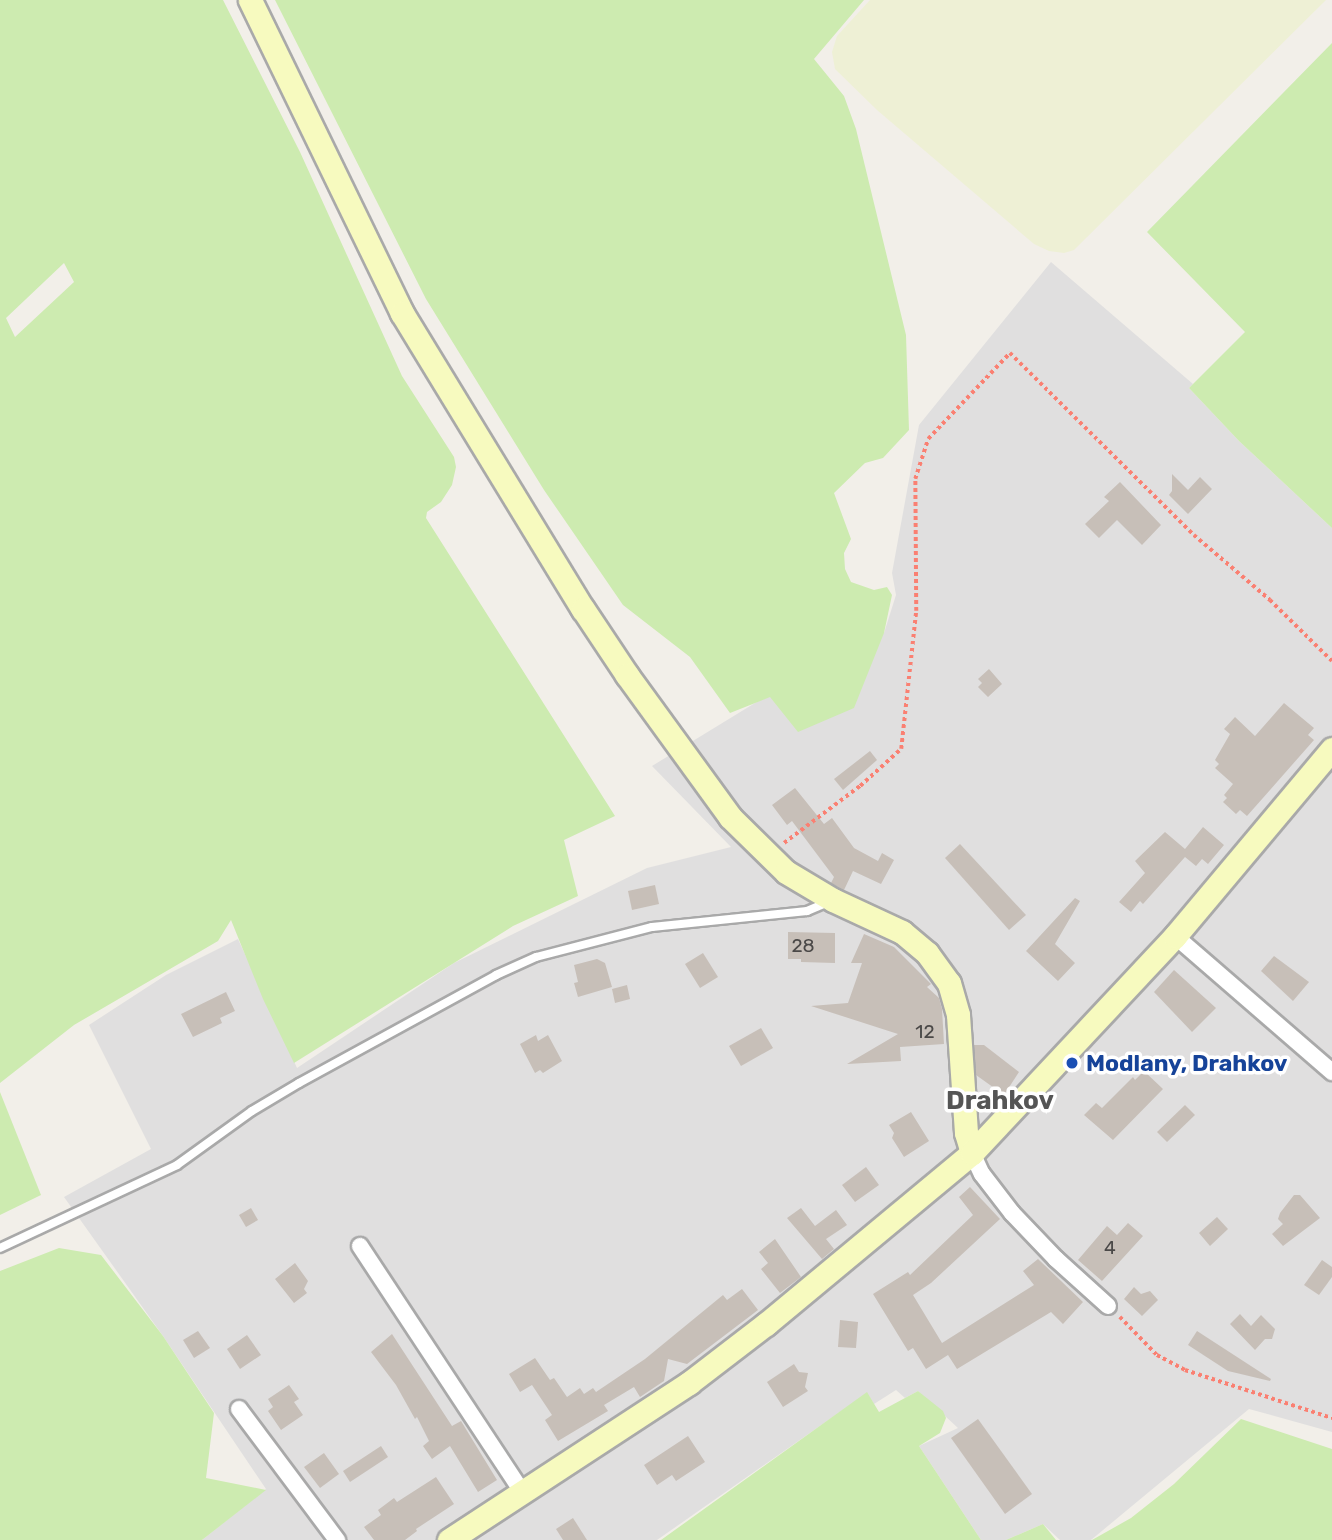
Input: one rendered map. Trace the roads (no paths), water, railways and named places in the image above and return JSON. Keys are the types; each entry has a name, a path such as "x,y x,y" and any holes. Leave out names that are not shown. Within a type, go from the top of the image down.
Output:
{"street":[{"path":"250,0 402,313 446,388 627,675 730,817 768,855 802,884 902,932 927,953 949,984 958,1016 966,1133 982,1174 1012,1213 1056,1259 1108,1306"},
{"path":"449,1540 614,1434 744,1341 972,1153 1175,936 1332,750"},
{"path":"1175,936 1332,1072"},
{"path":"360,1246 522,1492"},
{"path":"239,1409 337,1540"}],"lane":[{"path":"0,1248 177,1165 252,1111 299,1083 496,975 536,957 652,927 807,911 833,900"}],"place":[{"name":"Modlany, Drahkov","path":"1072,1063"}],"district":[{"name":"Drahkov","path":"1000,1101"}]}
